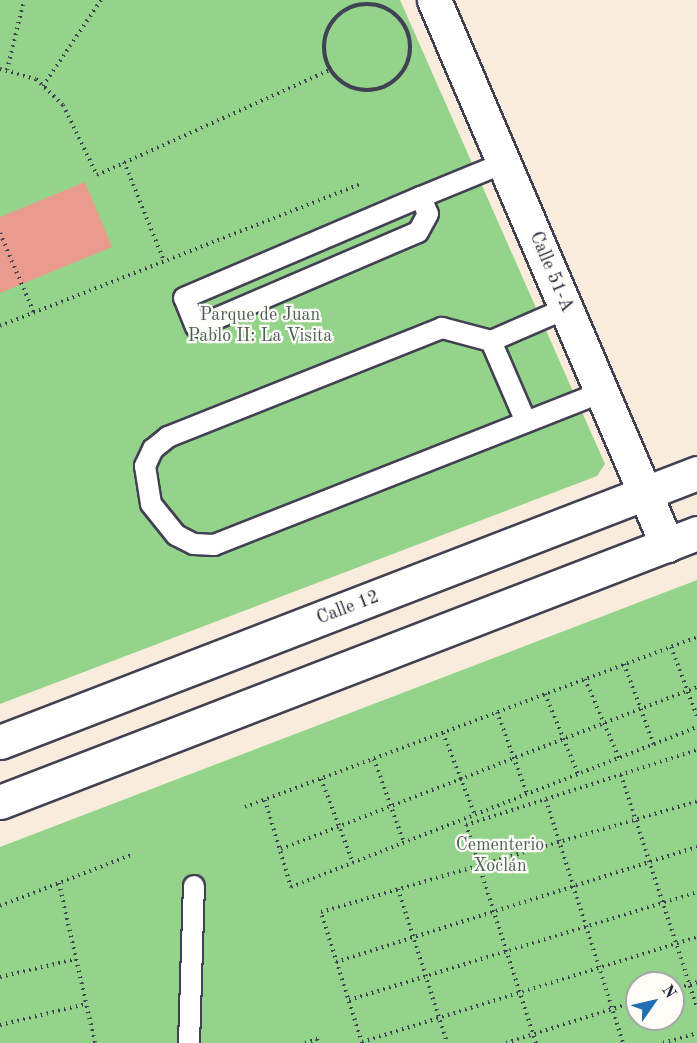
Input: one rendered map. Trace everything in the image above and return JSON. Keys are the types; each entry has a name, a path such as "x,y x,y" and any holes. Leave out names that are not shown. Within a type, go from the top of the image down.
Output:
{"street":[{"name":"Calle 51-A","path":"434,0 646,493 682,539"},
{"name":"Calle 12","path":"0,742 697,473"},
{"path":"0,802 682,539"}],"lane":[{"path":"421,197 428,214 418,232 196,327 184,298 421,197 504,163"},
{"path":"567,308 491,341 442,328 168,437 153,449 146,466 151,504 176,535 194,544 214,545 602,392"},
{"path":"491,341 526,422"},
{"path":"189,1043 194,886"}],"path":[{"path":"7,70 24,0"},
{"path":"43,86 101,0"},
{"path":"374,4 387,9 406,29 409,57 393,82 366,91 340,81 330,70 325,57 327,30 346,9 374,4"},
{"path":"0,69 36,79 63,105 97,175 330,70"},
{"path":"124,162 164,261"},
{"path":"0,326 271,219"},
{"path":"0,232 33,313"},
{"path":"245,807 697,637"},
{"path":"671,647 697,716"},
{"path":"624,664 654,745"},
{"path":"585,679 619,758"},
{"path":"280,849 697,687"},
{"path":"544,694 578,774"},
{"path":"497,712 527,794"},
{"path":"265,800 291,887 697,727"},
{"path":"443,733 475,815"},
{"path":"536,1043 466,825 697,750"},
{"path":"374,759 404,843"},
{"path":"621,774 697,1007"},
{"path":"321,779 353,863"},
{"path":"546,800 622,1043"},
{"path":"697,801 321,912 362,1042 697,937"},
{"path":"336,962 697,847"},
{"path":"0,906 130,855"},
{"path":"59,883 95,1043"},
{"path":"398,889 447,1043"},
{"path":"349,1000 697,892"},
{"path":"0,977 76,959"},
{"path":"685,986 697,982"},
{"path":"0,1025 86,1004"},
{"path":"506,1043 625,1005"},
{"path":"663,1043 697,1033"},
{"path":"305,1043 317,1039 318,1043"}],"green space":[{"name":"Parque de Juan Pablo II: La Visita","path":"0,0 400,0 605,464 597,476 0,704"},
{"name":"Cementerio Xoclán","path":"697,580 697,1043 0,1043 0,847"}],"building":[{"path":"85,182 112,247 0,293 0,217"}]}
